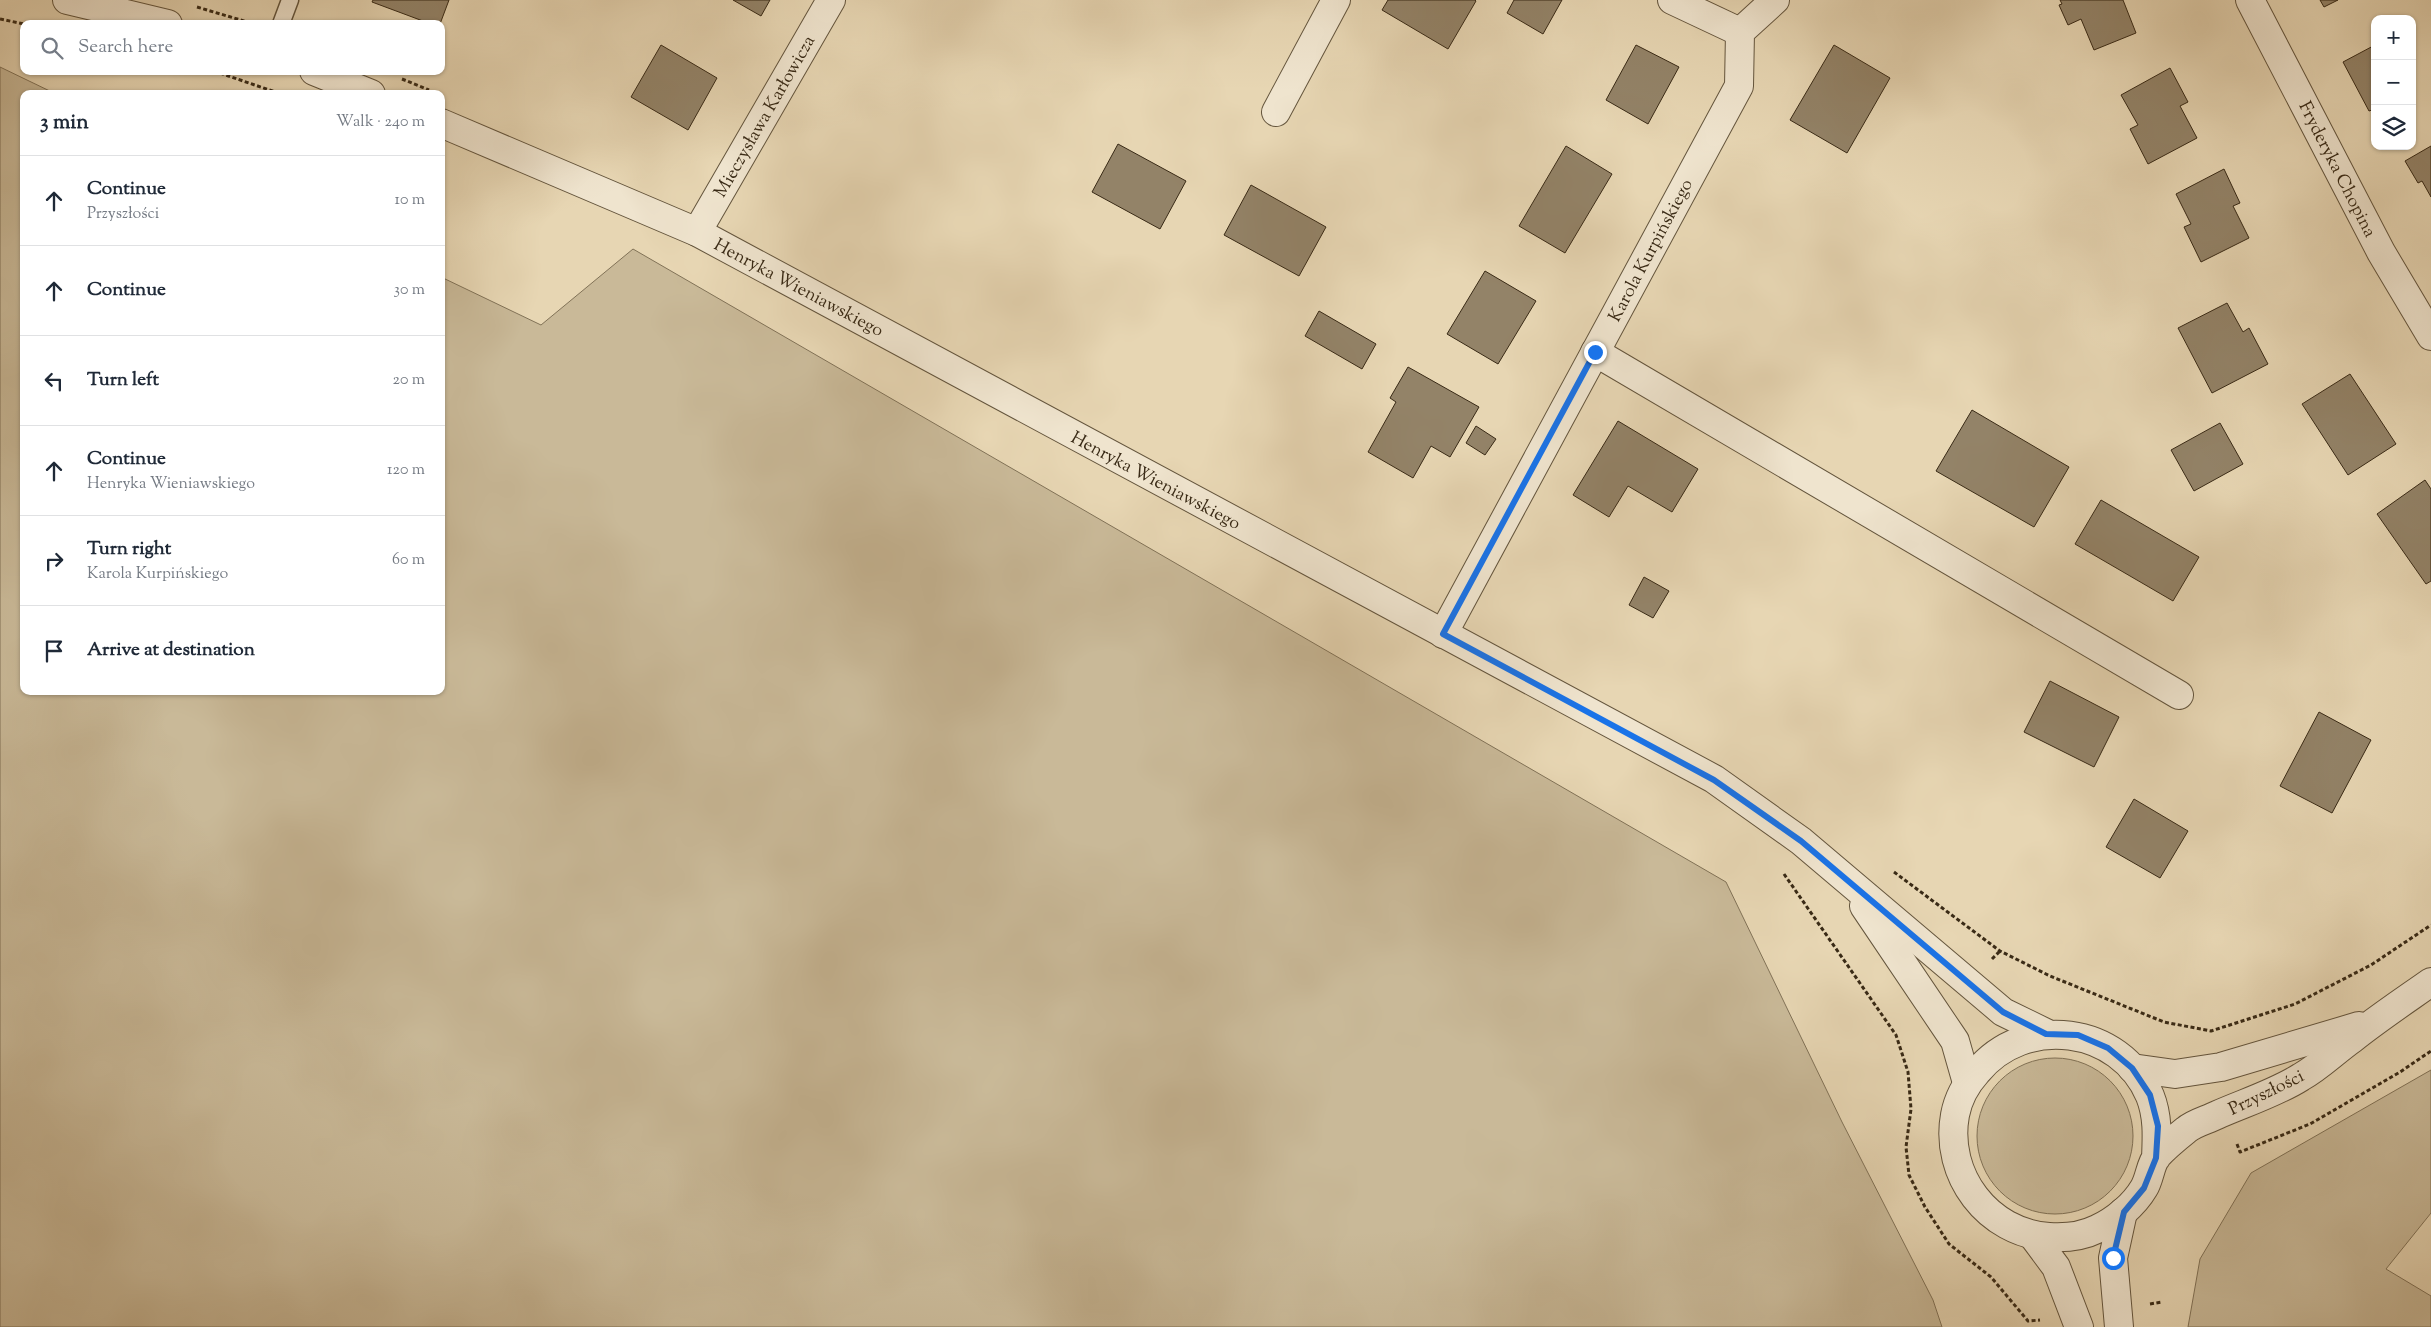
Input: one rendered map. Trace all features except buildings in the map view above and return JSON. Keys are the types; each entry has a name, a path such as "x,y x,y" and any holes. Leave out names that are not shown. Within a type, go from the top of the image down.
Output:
{"street":[{"path":"67,0 151,20"},
{"name":"Mieczysława Karłowicza","path":"697,232 831,0"},
{"path":"1276,112 1336,0"},
{"path":"1672,0 1740,32 1775,0"},
{"name":"Fryderyka Chopina","path":"2250,0 2381,252 2431,336"},
{"name":"Karola Kurpińskiego","path":"1443,634 1738,86 1740,32"},
{"path":"324,75 361,90"},
{"name":"Henryka Wieniawskiego","path":"445,125 697,232 1714,780 1801,841 2003,1012 2046,1034"},
{"path":"1595,352 2178,695"},
{"name":"Henryka Wieniawskiego","path":"1846,880 1955,1041 1967,1083"},
{"name":"Przyszłości","path":"2156,1158 2188,1128 2301,1078 2375,1021 2431,982"},
{"name":"Przyszłości","path":"2132,1068 2174,1074 2221,1066 2375,1021"},
{"path":"2046,1034 2078,1035 2108,1048 2132,1068 2150,1095 2158,1126 2156,1158 2144,1188 2124,1212 2096,1230 2065,1238 2033,1236 2003,1224 1978,1203 1961,1177 1953,1146 1955,1113 1967,1083 1987,1059 2015,1042 2046,1034"},
{"path":"2119,1318 2113,1258 2124,1212"},
{"path":"2033,1236 2056,1267 2077,1321"}],"lane":[{"path":"282,20 290,0"}],"path":[{"path":"191,5 241,20"},
{"path":"0,19 20,23"},
{"path":"226,75 269,90"},
{"path":"401,79 427,90"},
{"path":"1782,870 1896,1035 1908,1072 1911,1109 1906,1147 1909,1175 1925,1207 1950,1244 1991,1277 2028,1321 2077,1321"},
{"path":"2212,1031 2296,1004 2371,966 2431,925"},
{"path":"2240,1152 2310,1124 2400,1072 2431,1051"},
{"path":"2119,1318 2162,1302"}],"shaded area":[{"path":"0,67 48,90 20,90 20,695 445,695 445,279 541,325 633,249 1726,882 1842,1122 1933,1300 1942,1327 0,1327"},
{"path":"2047,1058 2063,1058 2078,1061 2092,1067 2105,1075 2116,1086 2130,1113 2133,1136 2132,1151 2124,1173 2116,1186 2105,1197 2078,1211 2063,1214 2047,1214 2032,1211 2018,1205 2005,1197 1994,1186 1980,1159 1977,1144 1977,1128 1980,1113 1986,1099 1994,1086 2005,1075 2032,1061"},
{"path":"2431,1070 2431,1213 2386,1269 2431,1296 2431,1327 2188,1327 2200,1259 2251,1173"}],"route":[{"path":"1595,352 1443,634 1714,780 1801,841 1969,981 2003,1012 2046,1034 2078,1035 2108,1048 2132,1068 2150,1095 2158,1126 2156,1158 2144,1188 2124,1212 2113,1258"}]}
